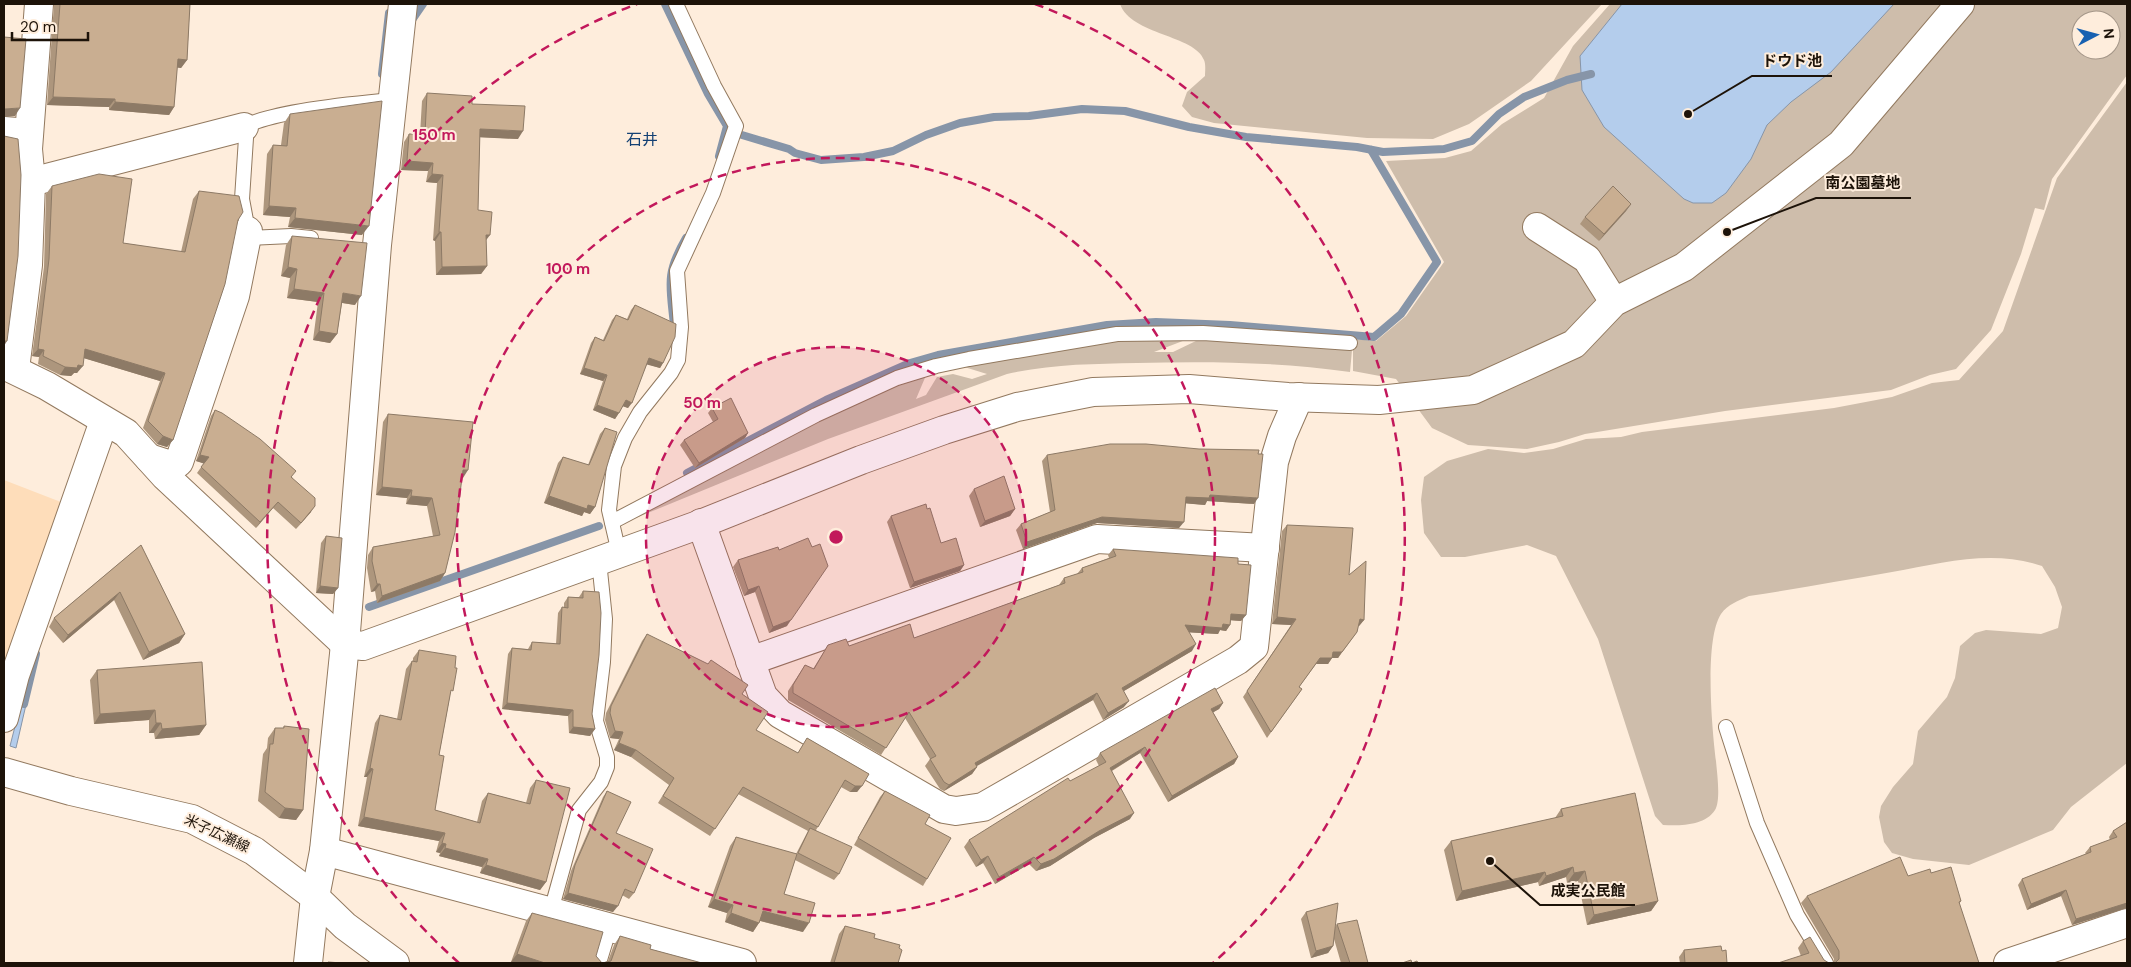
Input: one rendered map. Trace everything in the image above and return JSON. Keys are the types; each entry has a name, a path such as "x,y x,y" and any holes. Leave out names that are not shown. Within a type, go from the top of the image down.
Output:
{"street":[{"path":"39,4 16,132 28,150 31,182 28,265 9,367 126,433 165,476 345,644 363,646 701,523 861,460 944,430 1017,407 1093,392 1189,389 1299,397 1379,400 1473,390 1574,344 1614,302 1684,267 1841,144 1960,4"},
{"path":"308,963 315,897 324,851 345,644 372,244 394,100 403,4"},
{"path":"31,182 244,127"},
{"path":"1537,227 1587,259 1614,302"},
{"path":"149,458 174,466 179,462 235,296 247,235"},
{"path":"701,523 763,696 780,714 944,809 956,811 983,807 1238,660 1254,647 1274,462 1282,436 1299,397"},
{"path":"4,718 15,675 104,421"},
{"path":"750,661 1097,539 1265,548"},
{"name":"米子広瀬線","path":"4,772 71,791 192,819 254,851 315,897 345,926 395,963"},
{"path":"324,851 742,963"},
{"path":"2008,963 2127,924"}],"lane":[{"path":"551,911 579,810 601,782 607,768 606,757 596,721 603,662 612,522 609,497 614,466 628,431 640,412 671,373 678,360 681,327 677,271 713,193 736,126 714,86 676,4"},
{"path":"329,240 291,236 247,235 242,199 246,138 244,127 251,123 292,114 394,100"},
{"path":"612,522 816,415 897,378 936,366 1117,334 1203,333 1350,343"},
{"path":"1726,727 1763,838 1797,915 1826,963"},
{"path":"599,963 610,927"}],"shaded area":[{"path":"1120,4 1602,4 1531,81 1469,124 1433,139 1367,138 1214,123 1192,117 1182,106 1187,92 1205,76 1204,60 1189,45 1136,22 1126,14"},
{"path":"1610,4 2127,4 2127,75 2052,179 2044,210 2035,208 2021,254 1991,330 1956,369 1930,375 1891,390 1725,411 1585,434 1527,449 1468,445 1432,428 1396,379 1353,371 1353,339 1376,341 1406,316 1444,262 1386,161 1445,158 1471,151 1502,124 1544,98 1573,46"},
{"path":"2127,82 2127,763 2071,807 2053,830 1969,865 1913,859 1892,853 1884,842 1879,817 1881,806 1893,787 1913,764 1918,731 1947,697 1955,678 1960,646 1975,633 1986,630 2041,634 2058,628 2062,607 2055,587 2042,566 2005,558 1967,559 1749,596 1727,608 1721,614 1712,643 1711,707 1718,786 1717,806 1711,815 1698,822 1684,825 1663,825 1655,816 1598,639 1556,556 1527,545 1465,557 1441,557 1424,533 1421,500 1424,477 1447,461 1488,449 1524,453 1553,449 1586,439 1621,437 1642,432 1834,408 1892,397 1932,383 1959,380 2003,331 2057,178"},
{"path":"1188,339 1154,352 1173,352 1198,340 1352,350 1350,372 1271,364 1190,362 1072,365 1007,374 828,439 621,524 834,414 927,373 916,399 926,395 937,377 953,374 972,379 987,374 961,366 1121,340"},
{"path":"4,480 66,504 4,705"}],"water":[{"path":"1622,4 1894,4 1831,72 1791,102 1767,125 1751,159 1726,193 1712,203 1693,203 1684,199 1604,127 1582,90 1580,56"},
{"path":"23,695 28,696 16,748 10,746"}],"building":[{"path":"60,4 190,4 187,60 178,59 174,107 115,102 115,99 53,97"},
{"path":"4,37 26,39 20,108 4,109"},
{"path":"427,93 472,96 472,104 525,106 523,131 480,129 478,210 492,212 490,235 486,235 487,266 442,267 441,232 439,232 443,175 432,174 433,163 407,161 409,134 425,134"},
{"path":"382,101 369,226 295,218 296,208 269,206 273,145 287,146 290,114"},
{"path":"4,136 18,139 21,175 18,256 7,341 4,341"},
{"path":"99,174 132,179 123,243 185,252 199,191 239,196 243,212 238,220 225,284 173,440 163,436 148,421 165,373 85,349 83,366 78,365 77,368 65,367 43,356 44,350 38,349 49,259 52,186"},
{"path":"1613,186 1631,204 1604,234 1585,217"},
{"path":"292,236 367,243 361,296 343,293 337,334 319,331 324,293 294,289 297,269 288,267"},
{"path":"635,305 676,324 675,337 663,363 649,358 632,403 626,400 619,413 597,405 607,375 584,368 595,337 604,341 616,315 628,320"},
{"path":"731,398 748,433 699,463 684,440 718,419 712,408"},
{"path":"215,410 260,439 296,471 291,477 315,498 315,506 301,523 278,502 260,522 201,467 209,457 200,455"},
{"path":"388,414 473,422 468,470 463,470 455,532 445,573 382,596 380,584 377,584 372,561 373,547 440,535 432,498 411,496 412,490 382,487"},
{"path":"605,428 617,432 595,507 588,505 587,509 549,496 563,457 589,465"},
{"path":"1110,444 1259,450 1258,454 1263,454 1258,498 1210,495 1209,498 1186,497 1184,522 1102,517 1027,542 1021,524 1055,510 1047,455"},
{"path":"1004,476 1015,509 985,521 974,489"},
{"path":"926,504 927,509 930,508 941,543 956,538 964,565 914,582 891,516"},
{"path":"1287,525 1353,528 1349,575 1366,561 1364,620 1360,619 1357,632 1342,652 1333,652 1332,658 1320,658 1299,687 1302,689 1271,732 1247,691 1296,619 1277,617"},
{"path":"326,536 342,538 338,588 320,586"},
{"path":"808,538 812,547 820,544 828,566 791,620 773,627 759,586 748,590 738,560 778,547 779,550"},
{"path":"141,545 185,634 149,652 120,592 68,635 54,618"},
{"path":"1113,549 1238,558 1238,564 1251,565 1246,615 1231,614 1230,625 1223,624 1222,628 1185,625 1196,644 1122,688 1129,701 1108,713 1097,693 975,763 977,767 949,785 944,782 930,759 936,756 909,712 886,748 793,693 793,685 805,665 814,669 828,645 846,639 849,646 910,624 914,638 1065,583 1064,578 1083,572 1082,568 1116,556"},
{"path":"583,591 599,592 601,613 599,655 592,714 595,729 573,727 573,710 507,703 512,648 531,650 532,642 560,644 562,607 568,608 568,597 583,598"},
{"path":"647,634 708,664 711,660 748,685 742,694 768,712 756,730 798,753 807,738 869,774 862,786 855,786 845,780 818,827 743,787 715,829 663,796 674,778 636,750 619,743 623,732 615,731 610,713 611,706"},
{"path":"419,650 456,656 455,668 457,668 439,755 444,756 435,810 480,823 488,793 530,804 536,780 570,788 546,882 486,865 488,859 445,848 446,844 442,843 445,833 364,817 373,769 370,768 380,715 401,720 412,661 417,662"},
{"path":"202,662 206,725 162,729 161,723 156,723 155,710 100,714 97,670"},
{"path":"1215,688 1223,703 1211,709 1238,757 1172,796 1145,747 1110,768 1134,813 1099,831 1054,859 1041,864 1034,857 999,877 988,856 981,860 969,840 1068,778 1070,781 1106,762 1100,753"},
{"path":"284,726 309,729 303,810 285,808 265,792 270,744 273,744 275,728 284,728"},
{"path":"607,791 631,802 616,833 653,849 634,893 625,889 618,906 568,893 575,865"},
{"path":"885,791 930,815 925,824 951,838 927,879 858,838"},
{"path":"1635,793 1658,901 1594,915 1585,871 1574,873 1573,867 1546,876 1545,872 1462,891 1451,841 1563,816 1561,809"},
{"path":"2127,822 2127,903 2076,919 2066,890 2031,904 2022,879 2091,852 2090,847 2117,837 2113,831"},
{"path":"810,828 852,847 839,874 798,853"},
{"path":"736,837 797,854 784,894 815,903 809,923 763,911 759,923 731,913 733,905 714,899"},
{"path":"1900,857 1908,876 1930,869 1931,873 1951,867 1961,901 1959,902 1979,963 1835,963 1839,959 1839,951 1807,896"},
{"path":"1338,903 1333,946 1316,951 1306,912"},
{"path":"532,913 603,932 596,956 602,963 545,963 517,954"},
{"path":"1357,920 1368,963 1350,963 1337,924"},
{"path":"845,926 875,934 874,938 900,945 899,948 902,950 898,963 834,963"},
{"path":"620,936 651,945 650,949 702,963 602,963 611,961"},
{"path":"1810,937 1824,960 1829,963 1778,963 1809,953 1803,941"},
{"path":"1721,946 1722,951 1726,950 1727,963 1685,963 1684,950"}],"waterway":[{"path":"412,20 423,4"},
{"path":"665,4 708,94 727,126 719,156"},
{"path":"382,74 389,13"},
{"path":"742,135 821,160 864,157 893,151 926,135 960,123 994,117 1029,116 1082,109 1125,111 1189,127 1246,137 1357,147 1383,152 1444,149 1472,141 1499,114 1524,97 1567,80 1591,74"},
{"path":"687,473 826,400 910,363 938,355 1107,325 1156,322 1230,325 1374,337 1401,314 1437,262 1371,150"},
{"path":"674,325 671,300 672,271 679,250 686,238"},
{"path":"369,607 599,526"},
{"path":"24,704 36,654"}],"place":[{"name":"ドウド池","path":"1688,114"},
{"name":"南公園墓地","path":"1727,232"},
{"name":"成実公民館","path":"1490,861"}],"district":[{"name":"石井","path":"642,139"}]}
